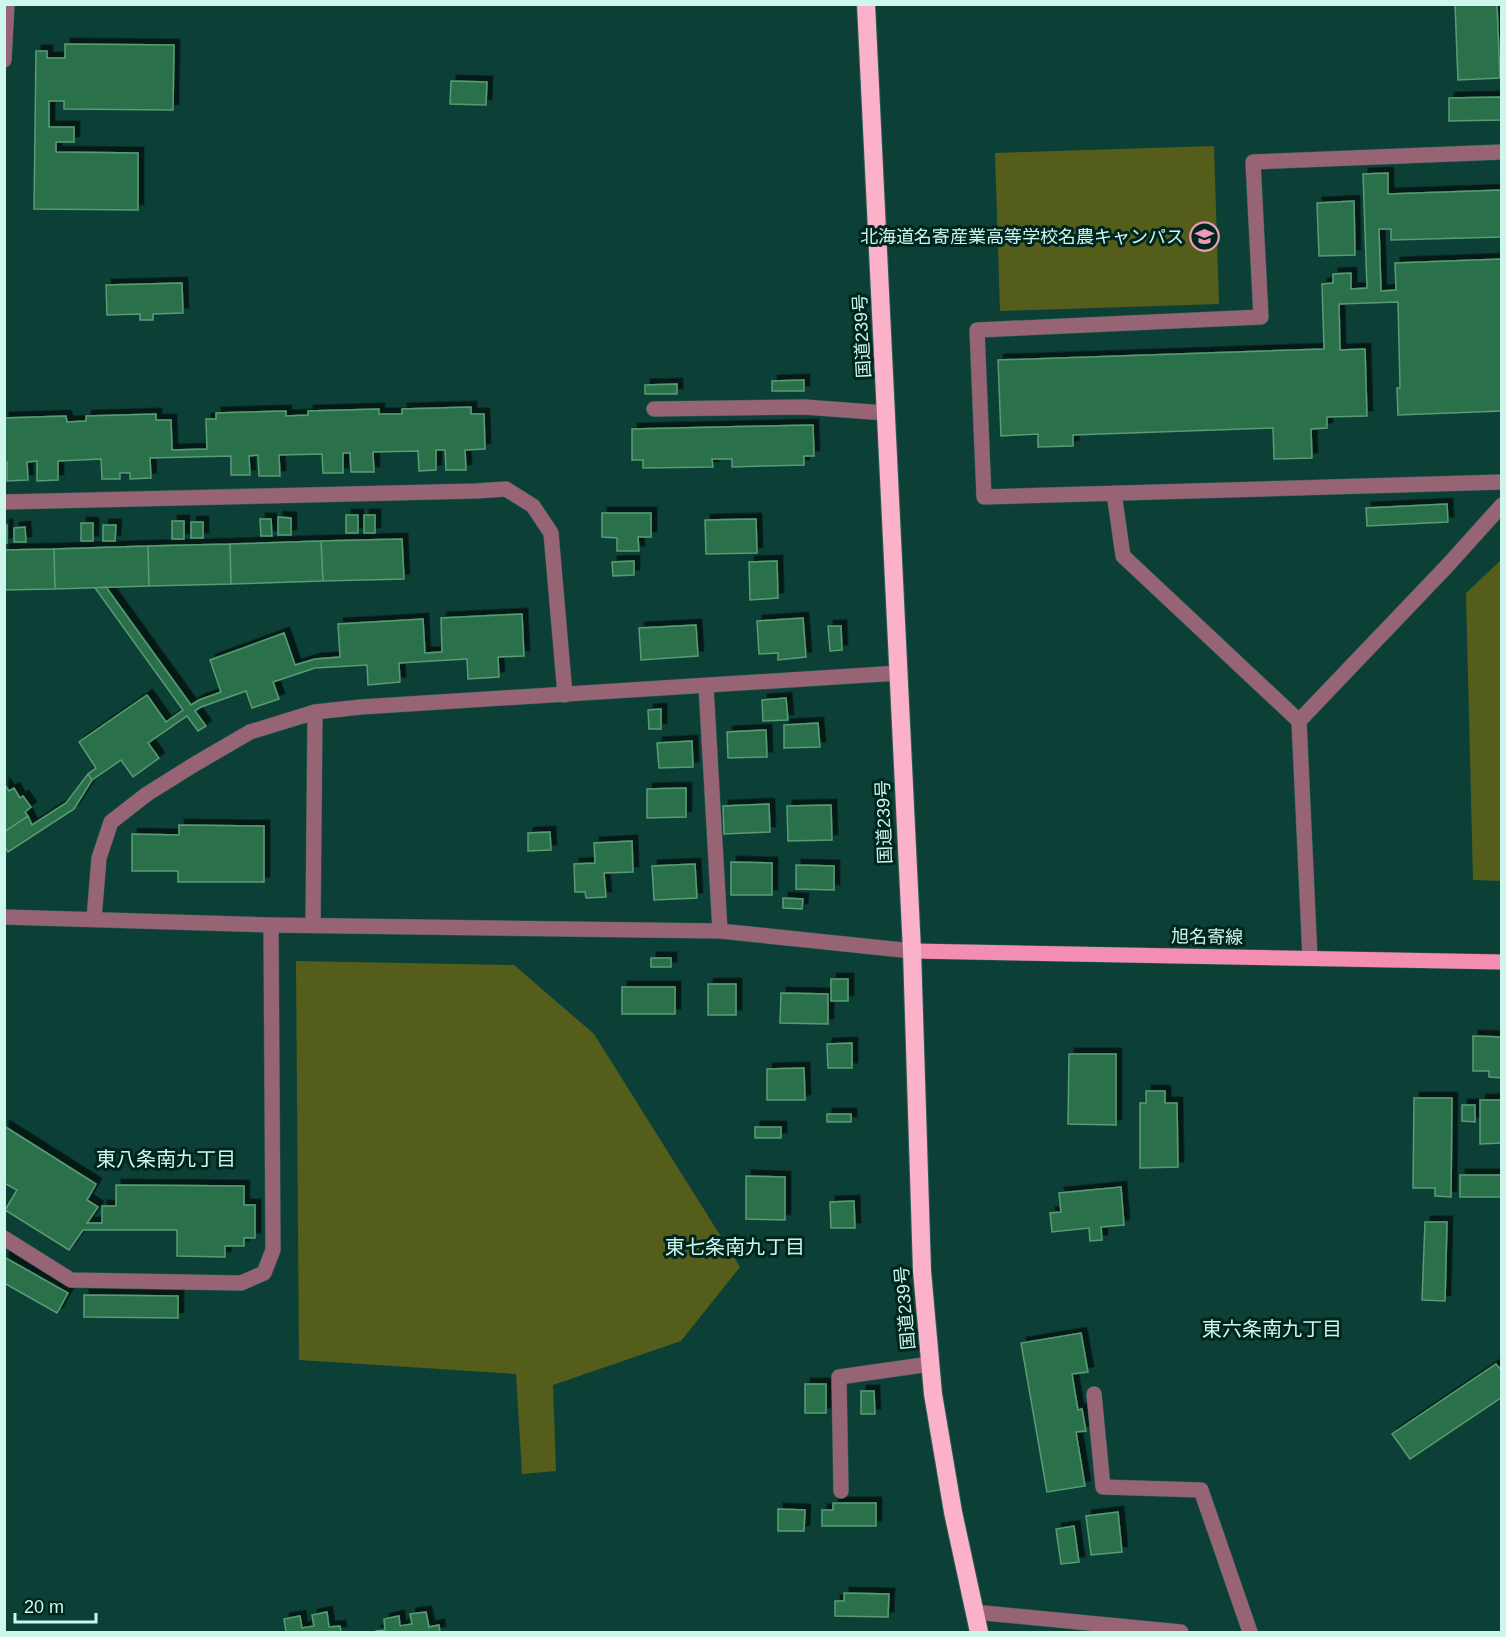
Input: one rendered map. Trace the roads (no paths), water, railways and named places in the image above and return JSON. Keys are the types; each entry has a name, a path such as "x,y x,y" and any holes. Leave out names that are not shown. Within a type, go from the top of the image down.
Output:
{"highway":[{"name":"国道239号","path":"866,4 912,951 922,1271 933,1394 953,1512 979,1632"}],"main road":[{"name":"旭名寄線","path":"912,951 1502,962"}],"street":[{"path":"4,60 7,4"},
{"path":"1502,152 1253,162 1261,317 977,330 984,497 1502,482"},
{"path":"654,409 804,407 886,413"},
{"path":"4,502 506,489 533,506 550,533 565,695"},
{"path":"1114,493 1124,556 1299,721 1310,958"},
{"path":"1299,721 1502,505"},
{"path":"94,919 99,858 111,822 147,794 250,732 315,712 361,707 899,673"},
{"path":"706,686 720,931"},
{"path":"313,926 315,712"},
{"path":"4,917 313,926 720,931 912,951"},
{"path":"4,1238 72,1280 241,1282 264,1273 273,1250 271,925"},
{"path":"841,1491 839,1377 930,1364"},
{"path":"1094,1394 1103,1487 1201,1490 1251,1632"},
{"path":"974,1612 1180,1632"}],"place":[{"name":"北海道名寄産業高等学校名農キャンパス","path":"1205,237"}],"district":[{"name":"東八条南九丁目","path":"166,1159"},
{"name":"東七条南九丁目","path":"735,1247"},
{"name":"東六条南九丁目","path":"1272,1329"}]}
